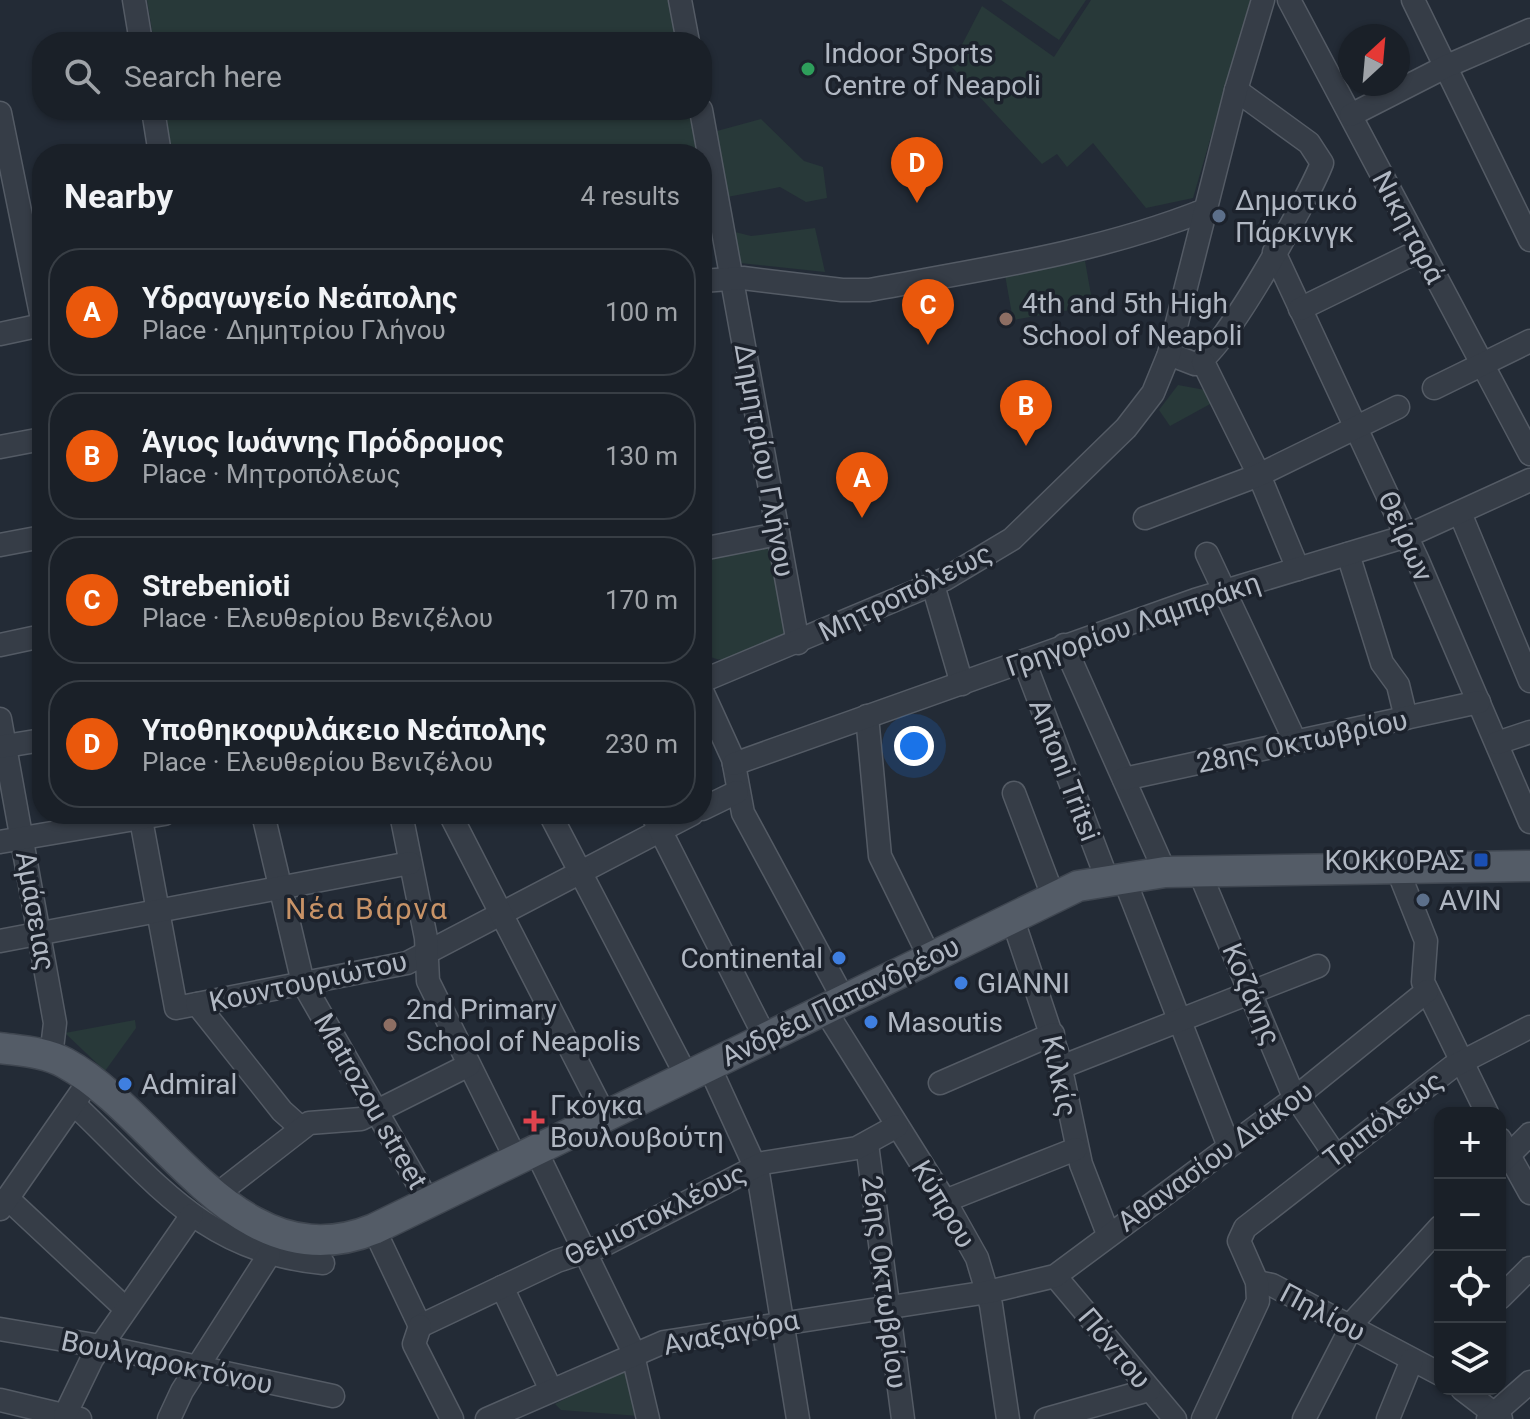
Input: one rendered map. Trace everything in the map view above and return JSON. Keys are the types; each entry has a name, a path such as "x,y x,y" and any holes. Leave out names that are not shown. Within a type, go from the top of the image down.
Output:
{"main road":[{"name":"Ανδρέα Παπανδρέου","path":"0,1048 51,1057 81,1091 203,1205 300,1236 334,1239 374,1229 429,1203 1053,896 1115,878 1165,872 1530,866"}],"street":[{"path":"134,0 139,32"},
{"path":"680,0 686,32"},
{"name":"Μητροπόλεως","path":"712,677 933,585 985,556 1036,519 1145,405 1163,374 1169,354 1236,90 1263,0"},
{"name":"Νικηταρά","path":"1289,0 1530,454"},
{"path":"1413,0 1523,205 1530,240"},
{"path":"1351,115 1447,66 1530,30"},
{"path":"1169,354 1195,364 1203,362 1241,309 1318,174 1322,157 1309,143 1236,90"},
{"path":"0,113 7,188 32,284"},
{"path":"155,120 158,144"},
{"name":"Δημητρίου Γλήνου","path":"703,120 707,144"},
{"name":"Δημητρίου Γλήνου","path":"712,168 798,643"},
{"path":"712,280 733,278 869,290 1051,257 1145,234 1205,210"},
{"path":"1300,309 1421,250"},
{"name":"Θείρων","path":"1274,252 1407,536 1530,822"},
{"path":"0,334 32,325"},
{"path":"1434,388 1530,341"},
{"path":"1203,362 1259,475 1298,569"},
{"path":"1145,518 1259,475 1398,407"},
{"path":"0,447 32,441"},
{"name":"Γρηγορίου Λαμπράκη","path":"734,764 1064,645 1224,591 1407,536 1530,480"},
{"path":"1460,513 1530,681"},
{"path":"712,547 778,534"},
{"path":"0,545 32,539"},
{"path":"1207,554 1296,743"},
{"path":"1348,554 1382,663 1398,685 1406,718"},
{"path":"933,585 962,684"},
{"path":"0,645 32,638"},
{"path":"1064,645 1165,872"},
{"name":"Antoni Tritsi","path":"1024,661 1115,878 1181,1020 1228,1144"},
{"name":"28ης Οκτωβρίου","path":"1124,779 1479,702"},
{"name":"Κύπρου","path":"712,714 734,764 743,813 834,1005 897,1126 973,1250 988,1292 1008,1419"},
{"path":"867,716 880,856 930,958"},
{"name":"Αμάσειας","path":"0,719 56,1029 51,1057"},
{"path":"1497,743 1530,732"},
{"path":"3,747 32,742"},
{"path":"712,804 737,792"},
{"path":"1014,793 1053,896"},
{"path":"0,842 97,824"},
{"path":"141,824 157,913 187,1006 301,1128"},
{"name":"Matrozou street","path":"266,824 303,983 429,1203"},
{"path":"403,824 427,953 428,981 469,1065 586,1252 633,1353 648,1419"},
{"path":"455,824 605,1116"},
{"path":"555,824 580,872 756,1166 798,1419"},
{"name":"Κουντουριώτου","path":"187,1006 399,966 580,872 653,824"},
{"path":"657,824 766,1039"},
{"path":"0,941 410,863"},
{"path":"1397,868 1426,941 1422,974 1427,991 1484,1107"},
{"name":"Κοζάνης","path":"1199,871 1295,1098 1335,1155"},
{"name":"Κιλκίς","path":"1012,917 1053,1034 1076,1149 1108,1234"},
{"path":"1061,1067 1318,966"},
{"name":"Αθανασίου Διάκου","path":"988,1292 1055,1276 1228,1144 1295,1098 1427,991"},
{"name":"Τριπόλεως","path":"1245,1228 1460,1060 1530,1027"},
{"path":"940,1083 1053,1034"},
{"path":"0,1400 73,1417 100,1346 203,1205 301,1128 317,1121 357,1120 469,1065"},
{"path":"81,1091 4,1204 126,1309"},
{"name":"Θεμιστοκλέους","path":"420,1326 586,1252 756,1166 867,1144 897,1126"},
{"path":"1506,1151 1530,1134"},
{"name":"26ης Οκτωβρίου","path":"867,1144 903,1419"},
{"path":"945,1201 1076,1149"},
{"path":"1506,1157 1530,1193"},
{"name":"Ανδρέα Παπανδρέου","path":"203,1205 232,1241 269,1255 323,1263"},
{"name":"Πηλίου","path":"1245,1228 1239,1241 1257,1282 1272,1285 1412,1360 1434,1367"},
{"path":"374,1229 420,1326 414,1344 452,1419"},
{"path":"1304,1419 1351,1326 1434,1234"},
{"path":"169,1419 197,1368 269,1255"},
{"path":"1506,1292 1530,1268"},
{"name":"Πόντου","path":"1055,1276 1175,1419"},
{"path":"1203,1419 1256,1311 1257,1282"},
{"path":"502,1287 551,1390"},
{"name":"Αναξαγόρα","path":"487,1419 633,1353 672,1341 782,1321 988,1292"},
{"name":"Βουλγαροκτόνου","path":"0,1329 100,1346 333,1396"},
{"path":"1388,1419 1412,1360"},
{"path":"1469,1395 1494,1416 1530,1382"},
{"path":"1046,1419 1149,1390"}],"shaded area":[{"path":"147,0 669,0 675,32 152,32"},
{"path":"1001,0 1086,0 1059,40"},
{"path":"1091,0 1251,0 1193,198 1146,208 1093,143 1067,167 1057,154 1042,164 951,66 982,6 1054,57"},
{"path":"761,119 804,161 823,167 827,198 806,202 780,187 727,197 717,131"},
{"path":"167,120 692,120 696,144 170,144"},
{"path":"815,228 825,272 740,263 735,232 751,236"},
{"path":"1085,261 1093,306 1013,320 1005,275"},
{"path":"1178,385 1205,390 1212,403 1170,426 1159,410"},
{"path":"769,543 788,636 744,656 721,660 712,658 712,554"},
{"path":"135,1020 136,1028 105,1071 65,1033"},
{"path":"629,1367 639,1416 561,1410 555,1404"}],"place":[{"name":"Indoor Sports Centre of Neapoli","path":"808,69"},
{"name":"Υποθηκοφυλάκειο Νεάπολης","path":"917,203"},
{"name":"Δημοτικό Πάρκινγκ","path":"1219,216"},
{"name":"4th and 5th High School of Neapoli","path":"1006,319"},
{"name":"Strebenioti","path":"928,345"},
{"name":"Άγιος Ιωάννης Πρόδρομος","path":"1026,446"},
{"name":"Υδραγωγείο Νεάπολης","path":"862,518"},
{"name":"ΚΟΚΚΟΡΑΣ","path":"1481,860"},
{"name":"AVIN","path":"1423,900"},
{"name":"Continental","path":"839,958"},
{"name":"GIANNI","path":"961,983"},
{"name":"Masoutis","path":"871,1022"},
{"name":"2nd Primary School of Neapolis","path":"390,1025"},
{"name":"Admiral","path":"125,1084"},
{"name":"Γκόγκα Βουλουβούτη","path":"534,1121"}],"district":[{"name":"Νέα Βάρνα","path":"367,909"}]}
